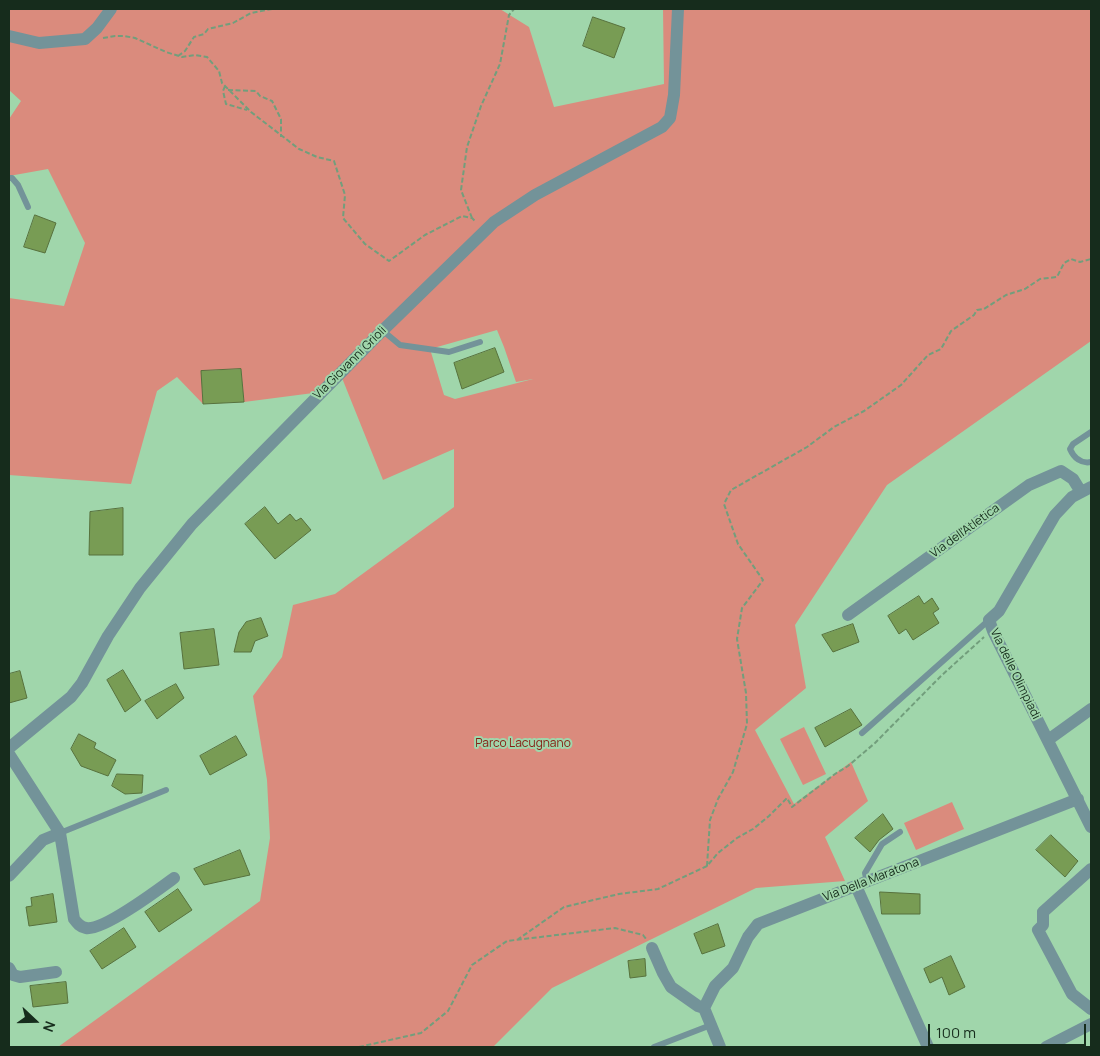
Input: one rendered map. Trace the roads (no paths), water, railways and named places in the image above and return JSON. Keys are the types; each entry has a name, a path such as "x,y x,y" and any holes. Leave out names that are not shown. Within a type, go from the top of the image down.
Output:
{"street":[{"path":"9,36 39,43 85,38 97,28 112,9"},
{"name":"Via Giovanni Grioli","path":"9,748 71,697 82,683 108,636 140,588 192,524 382,330 494,222 535,195 662,127 670,118 674,95 678,9"},
{"name":"Via dell'Atletica","path":"848,615 1029,485 1061,471 1073,478 1086,490"},
{"name":"Via delle Olimpiadi","path":"1086,490 1072,497 1056,515 991,626 1091,827"},
{"path":"1048,740 1091,709"},
{"path":"9,754 60,833 74,919 79,925 88,928 97,926 134,907 174,878"},
{"name":"Via Della Maratona","path":"704,1008 715,986 732,968 748,937 758,924 1078,799"},
{"path":"9,876 43,840 60,833"},
{"path":"1091,869 1043,912 1043,925 1038,930 1072,994 1091,1009"},
{"path":"862,884 928,1047"},
{"path":"652,948 662,973 671,987 698,1006 704,1008 720,1047"},
{"path":"9,968 13,975 20,977 56,972"},
{"path":"1046,1047 1091,1024"}],"lane":[{"path":"9,178 12,178 18,185 28,207"},
{"path":"382,330 400,345 449,352 480,342"},
{"path":"1091,432 1073,444 1070,449 1078,460 1091,462"},
{"path":"862,733 991,626"},
{"path":"60,833 166,790"},
{"path":"862,884 873,857 882,844 900,832"},
{"path":"654,1047 711,1025"}],"park label":[{"name":"Parco Lacugnano","path":"523,744"}]}
